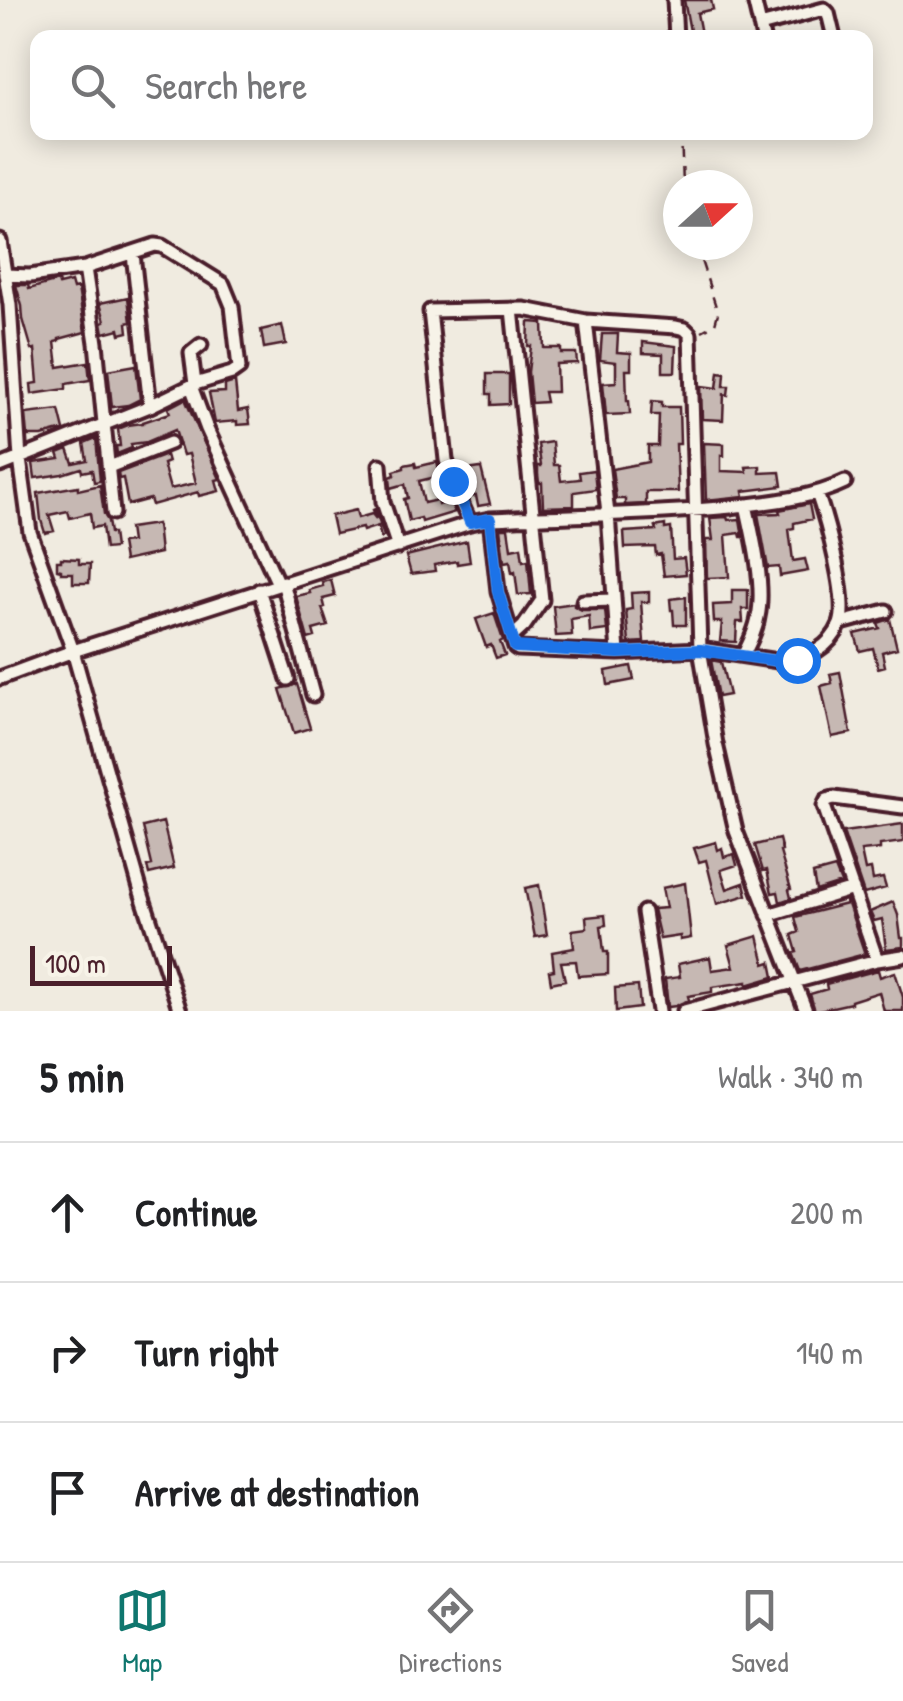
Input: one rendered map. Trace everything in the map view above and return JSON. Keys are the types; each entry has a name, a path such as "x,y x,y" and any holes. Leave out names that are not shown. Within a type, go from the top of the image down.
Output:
{"street":[{"path":"674,0 676,30"},
{"path":"754,0 761,30"},
{"path":"766,30 824,9 832,30"},
{"path":"0,241 30,532 73,651 141,892 180,1011"},
{"path":"0,466 193,385 232,373 240,366 232,306 225,287 162,246 85,268 30,276 6,275"},
{"path":"132,254 150,406"},
{"path":"85,268 114,514"},
{"path":"470,522 446,460 429,314 432,310 524,308 586,321 686,329 690,334 700,650 716,744 736,831 806,1011"},
{"path":"512,309 542,600 512,637"},
{"path":"586,321 608,514 618,653"},
{"path":"201,345 190,355 193,385 207,429 280,583 313,695"},
{"path":"108,466 170,443"},
{"path":"380,465 383,502 398,547"},
{"path":"0,678 470,522 746,505 817,494 845,482"},
{"path":"490,519 498,592 515,647 618,653 700,650 784,662 822,648 841,622 836,569 817,494"},
{"path":"744,654 754,634 760,599 746,505"},
{"path":"259,590 288,679"},
{"path":"583,601 614,600"},
{"path":"841,622 886,611"},
{"path":"878,960 824,806 834,798 903,806"},
{"path":"768,915 853,889"},
{"path":"644,912 660,1011"},
{"path":"684,1011 878,960 902,958"}],"path":[{"path":"681,140 682,170"},
{"path":"690,334 708,329 718,318 701,260"}],"building":[{"path":"684,0 711,0 713,9 697,13 700,30 690,30"},
{"path":"58,281 59,285 71,282 73,289 78,288 85,332 55,342 58,367 88,362 90,380 66,384 66,389 32,394 31,384 38,383 35,349 32,350 16,285 28,285 29,289"},
{"path":"128,297 128,332 120,334 119,329 104,333 100,303"},
{"path":"529,322 543,323 544,348 576,353 577,363 556,364 557,392 544,392 546,402 531,403"},
{"path":"282,325 286,344 264,348 261,330"},
{"path":"602,334 618,334 617,352 631,353 631,370 626,370 630,414 606,415 603,383 616,382 616,362 600,360"},
{"path":"643,342 676,346 675,372 663,372 663,354 643,353"},
{"path":"136,365 140,399 112,407 108,370"},
{"path":"719,372 725,373 724,386 729,386 728,395 724,394 723,420 702,419 701,386 717,388"},
{"path":"487,374 509,374 509,404 491,405"},
{"path":"235,382 238,411 248,409 250,424 215,423 209,393 225,392 225,385"},
{"path":"185,399 220,479 216,480 219,491 199,496 198,492 152,505 150,499 128,505 123,478 119,479 118,473 166,455 168,462 163,464 170,489 196,483 189,454 183,455 175,430 131,444 132,448 117,454 118,429 170,413 168,408"},
{"path":"652,401 662,402 662,407 679,407 678,492 646,492 646,504 625,505 625,499 616,499 612,469 648,462 648,446 658,446 659,415 651,415"},
{"path":"59,410 64,430 28,436 26,414"},
{"path":"96,438 100,481 94,482 92,470 82,472 81,468 35,478 33,463 60,459 58,453 68,449 73,463 87,460 84,443"},
{"path":"552,442 554,465 559,465 561,481 580,479 579,472 594,470 596,489 574,492 574,506 543,507 538,444"},
{"path":"704,443 724,444 721,471 747,472 746,467 760,466 760,473 780,472 782,486 706,500"},
{"path":"437,462 440,476 419,481 424,503 450,502 455,512 422,522 421,518 409,521 405,484 391,488 390,477 404,465 415,463 416,467"},
{"path":"481,468 490,504 478,506 476,496 469,497 460,471"},
{"path":"100,485 115,548 105,549 102,526 92,528 90,513 70,518 68,511 49,515 54,531 45,533 38,493"},
{"path":"809,504 812,519 794,523 794,528 789,529 793,561 805,559 808,571 780,576 779,567 768,568 758,514 780,513 779,510"},
{"path":"375,509 384,536 381,538 378,526 335,534 331,516 356,510 358,518 372,514 376,519"},
{"path":"710,518 740,519 743,537 740,533 726,535 729,577 707,578 706,540 713,540"},
{"path":"157,524 160,553 124,561 121,543 131,542 129,528"},
{"path":"665,525 665,529 671,528 673,559 684,558 686,574 664,576 661,554 656,555 655,547 625,548 624,532 656,530 655,527"},
{"path":"500,528 508,528 511,549 521,547 523,561 528,560 531,594 518,595 515,572 512,573 510,561 504,562"},
{"path":"467,541 470,562 434,565 435,571 411,574 406,556"},
{"path":"61,558 90,564 89,583 73,583 73,573 61,573 57,561"},
{"path":"331,580 335,596 323,599 322,608 328,626 313,630 315,637 308,639 296,596 310,593 309,590"},
{"path":"732,590 748,590 748,609 742,609 743,622 737,622 736,642 720,641 722,622 714,622 713,605 732,604"},
{"path":"649,592 649,602 641,602 644,642 629,643 626,610 632,609 631,593"},
{"path":"686,597 686,625 674,625 670,599"},
{"path":"574,603 582,610 605,610 607,630 590,632 589,616 571,619 572,635 556,636 553,606"},
{"path":"494,613 505,655 496,658 491,645 486,647 476,619"},
{"path":"890,619 897,648 882,652 885,666 878,668 873,648 860,651 855,634 880,628 878,623"},
{"path":"711,660 721,662 729,695 718,697"},
{"path":"631,666 634,680 608,685 606,671"},
{"path":"840,672 851,733 832,737 821,686 832,683 830,674"},
{"path":"297,684 310,728 294,733 280,689"},
{"path":"163,822 174,868 149,874 147,866 152,865 143,827"},
{"path":"903,824 903,842 861,851 865,870 871,869 873,880 883,878 886,888 864,894 843,832"},
{"path":"779,839 791,889 791,898 780,902 778,892 772,893 755,845"},
{"path":"716,842 724,857 734,854 737,865 721,870 727,889 744,883 747,895 717,904 706,860 699,862 694,848"},
{"path":"835,868 841,883 816,891 813,874"},
{"path":"685,883 691,938 660,939 653,909 666,908 662,888"},
{"path":"539,885 547,935 535,937 525,888"},
{"path":"845,901 865,954 800,971 793,953 797,952 792,935 799,932 795,917 846,904"},
{"path":"893,902 903,947 886,949 882,919 874,921 870,912"},
{"path":"605,915 606,925 601,926 604,952 608,952 608,974 578,976 576,961 561,962 565,980 551,983 552,952 574,948 572,930 587,928 586,917"},
{"path":"758,936 765,964 771,962 774,977 747,985 712,987 712,992 688,996 689,1000 668,1007 665,979 680,977 678,964 710,957 712,970 734,967 728,945"},
{"path":"878,970 880,977 895,972 903,1011 884,1011 879,992 815,1011 810,994 827,989 826,984"},
{"path":"638,986 640,1008 616,1011 615,988"}],"route":[{"path":"453,481 470,522 490,519 498,592 515,647 618,653 700,650 784,662 797,660"}]}
